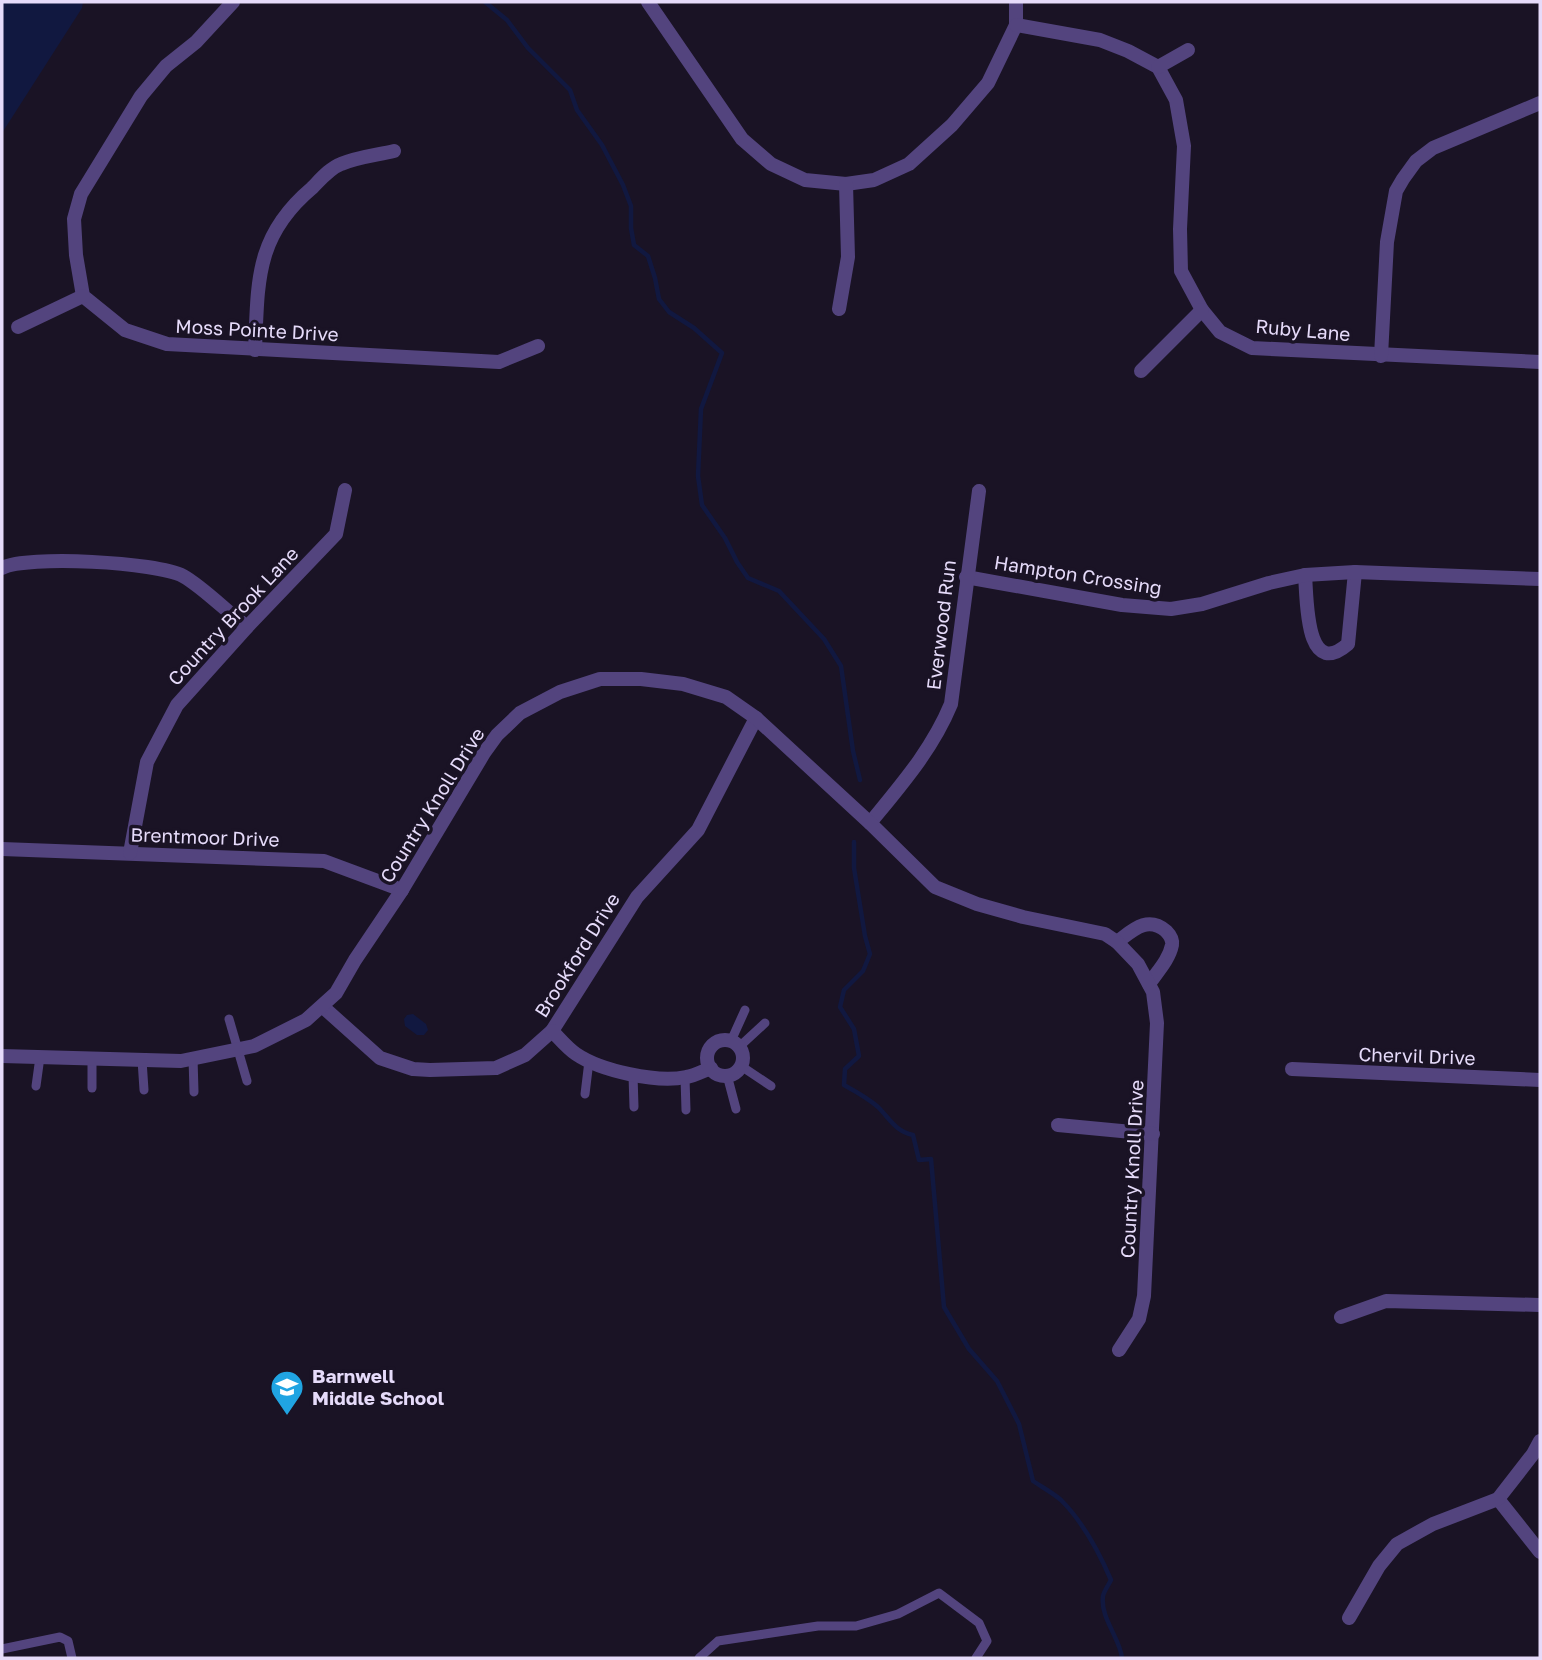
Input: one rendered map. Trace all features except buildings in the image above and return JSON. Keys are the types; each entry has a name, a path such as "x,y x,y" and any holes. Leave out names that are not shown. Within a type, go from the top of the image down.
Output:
{"street":[{"path":"18,327 83,296 74,219 81,194 141,96 166,66 196,42 233,2"},
{"path":"648,2 742,139 771,164 805,180 846,184 874,180 909,164 952,125 988,83 1016,25 1016,2"},
{"path":"1016,25 1100,40 1128,51 1158,68 1188,50"},
{"name":"Ruby Lane","path":"1158,68 1176,100 1184,146 1181,271 1202,310 1220,332 1252,348 1540,362"},
{"path":"1381,356 1387,242 1396,191 1403,179 1416,161 1433,148 1540,103"},
{"path":"255,350 258,276 265,250 282,220 298,200 339,164 394,151"},
{"path":"839,309 848,257 846,184"},
{"name":"Moss Pointe Drive","path":"83,296 125,330 167,344 499,362 538,346"},
{"path":"1141,371 1202,310"},
{"name":"Country Brook Lane","path":"130,853 147,762 177,705 336,534 345,489"},
{"name":"Everwood Run","path":"870,823 913,771 942,726 951,704 979,491"},
{"path":"2,568 34,561 140,566 168,570 185,577 247,627"},
{"path":"1305,575 1312,638 1320,651 1327,654 1339,652 1348,644 1355,572"},
{"name":"Hampton Crossing","path":"966,577 1122,605 1171,609 1202,604 1305,575 1355,572 1540,579"},
{"name":"Country Knoll Drive","path":"2,1056 180,1061 254,1046 306,1020 336,993 402,890 484,753 497,735 520,713 560,692 600,679 662,680 682,684 726,697 756,718 935,887 1011,914 1105,934 1117,942 1138,964 1153,992 1157,1023 1153,1134 1144,1296 1139,1319 1119,1350"},
{"name":"Brookford Drive","path":"323,1007 380,1058 413,1069 496,1068 525,1055 552,1031 637,897 698,831 756,718"},
{"name":"Brentmoor Drive","path":"2,849 324,861 402,890"},
{"path":"1117,942 1141,924 1156,924 1168,932 1172,940 1171,949 1149,984"},
{"path":"552,1031 575,1053 589,1061 633,1075 685,1078 711,1068"},
{"path":"723,1040 735,1044 743,1055 741,1066 737,1072 727,1075 719,1074 711,1068 708,1055 713,1045 723,1040"},
{"name":"Chervil Drive","path":"1292,1069 1540,1080"},
{"path":"1058,1125 1153,1134"},
{"path":"1341,1317 1386,1301 1540,1305"},
{"path":"1349,1618 1379,1566 1397,1544 1433,1524 1498,1499 1540,1441"},
{"path":"1498,1499 1540,1552"}],"lane":[{"path":"735,1044 745,1010"},
{"path":"229,1019 247,1080"},
{"path":"735,1044 765,1023"},
{"path":"36,1086 40,1057"},
{"path":"92,1058 92,1088"},
{"path":"193,1058 194,1092"},
{"path":"142,1060 145,1090"},
{"path":"585,1094 589,1061"},
{"path":"741,1066 771,1086"},
{"path":"633,1075 634,1107"},
{"path":"727,1075 736,1109"},
{"path":"685,1078 686,1110"},
{"path":"699,1658 718,1641 818,1626 856,1626 898,1614 939,1593 979,1623 987,1641 976,1658"},
{"path":"2,1649 60,1637 68,1641 72,1658"}],"water":[{"path":"2,2 83,2 82,8 2,133"},
{"path":"413,1014 426,1024 428,1030 424,1035 417,1035 405,1026 404,1019"}],"waterway":[{"path":"485,2 507,20 528,48 570,90 577,110 602,145 623,185 631,206 634,245 648,256 659,299 669,312 694,328 722,353 701,409 698,476 702,505 748,578 779,591 824,639 841,666 853,751 860,780"},
{"path":"854,842 854,868 870,954 863,971 844,990 840,1007 854,1029 859,1056 845,1069 844,1085 874,1104 897,1128 913,1135 919,1160 931,1159 944,1307 969,1349 997,1381 1019,1424 1033,1481 1058,1497 1069,1509 1101,1559 1111,1580 1103,1596 1104,1612 1122,1658"}],"place":[{"name":"Barnwell Middle School","path":"287,1417"}]}
